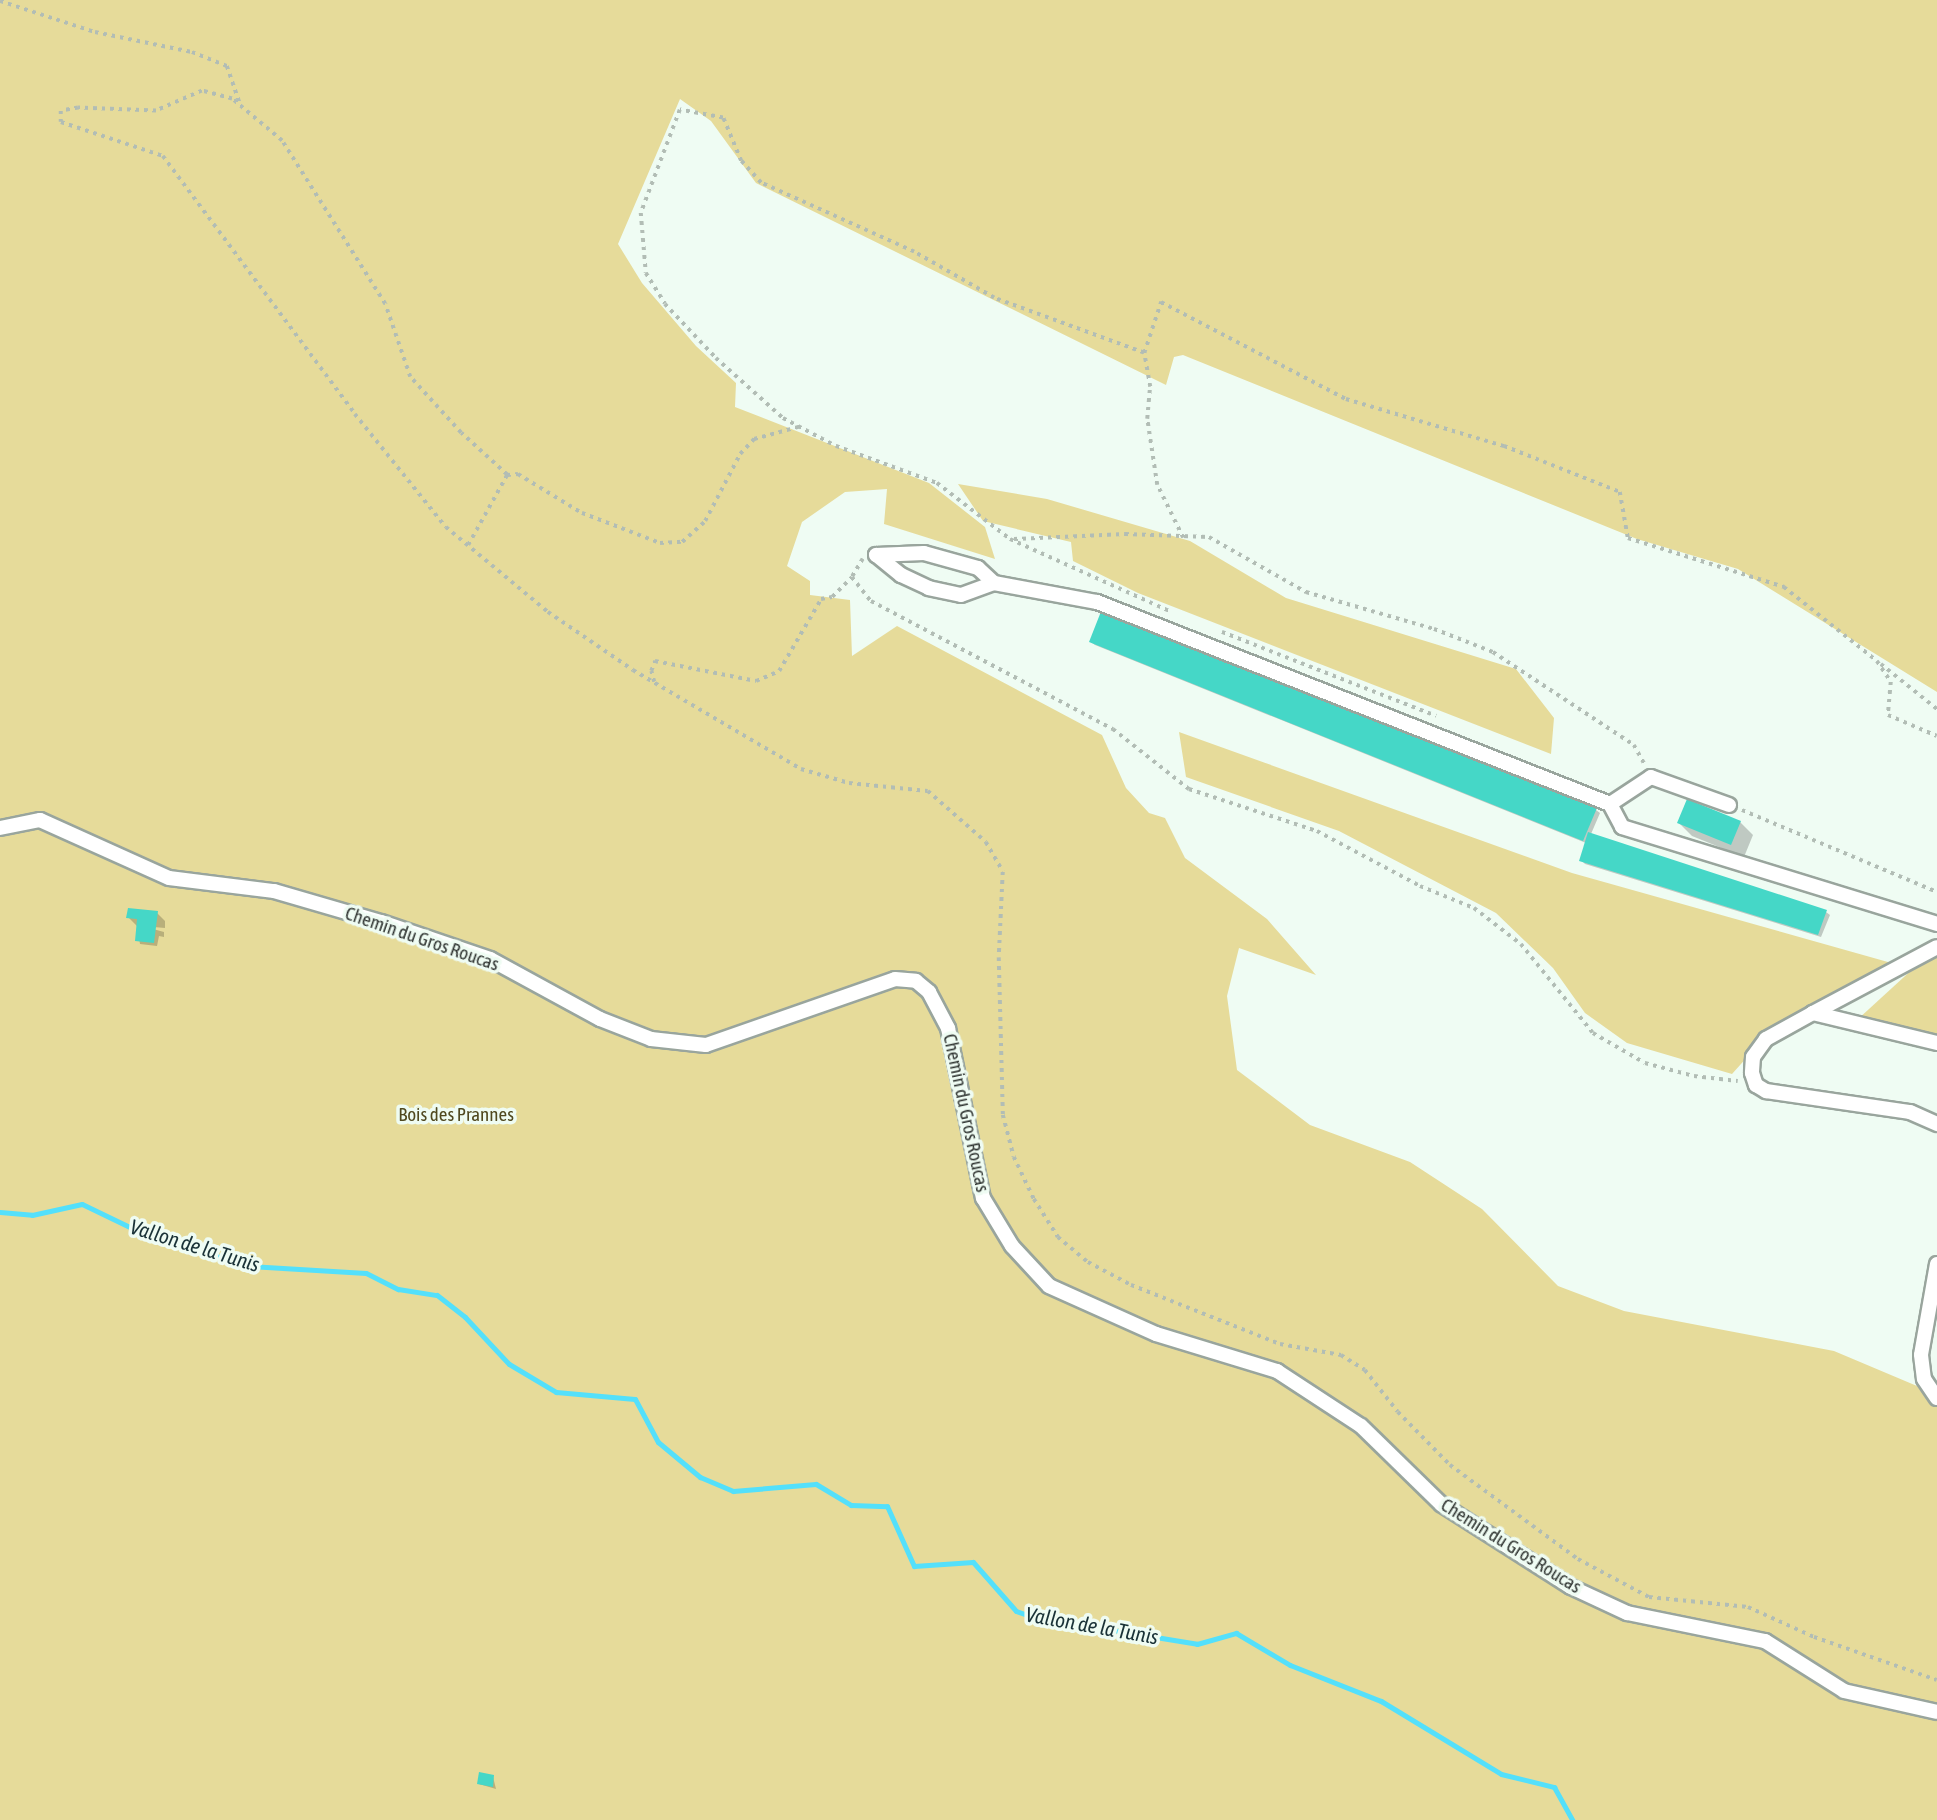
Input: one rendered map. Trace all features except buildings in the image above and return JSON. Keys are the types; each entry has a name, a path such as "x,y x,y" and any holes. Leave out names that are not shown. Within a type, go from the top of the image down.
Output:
{"street":[{"path":"876,555 924,553 978,568 994,583"},
{"path":"876,555 901,575 929,588 961,595 994,583 1097,602 1610,804 1622,827 1937,924"},
{"path":"1610,804 1651,777 1729,805"},
{"name":"Chemin du Gros Roucas","path":"0,828 40,820 169,878 274,891 381,922 490,959 600,1019 651,1038 706,1045 895,979 916,981 929,992 948,1028 983,1198 1012,1245 1049,1286 1156,1334 1277,1371 1361,1426 1441,1504 1571,1587 1627,1614 1765,1641 1844,1691 1937,1712"},
{"path":"1937,947 1766,1039 1754,1057 1754,1079 1766,1091 1910,1112 1937,1124"},
{"path":"1813,1013 1937,1043"},
{"path":"1937,1264 1922,1355 1924,1379 1937,1398"}],"path":[{"path":"0,1 95,32 192,52 227,66 241,105"},
{"path":"800,426 754,439 740,454 705,522 682,542 660,543 582,513 518,474 507,475 461,433 410,377 385,304 282,141 241,105 202,91 156,111 61,111 61,122 163,156 355,414 446,527 548,612 654,682 801,769 849,783 928,790 986,842 1003,872 999,958 1003,1115 1014,1157 1034,1199 1058,1237 1088,1262 1131,1285 1280,1344 1341,1355 1365,1370 1398,1412 1450,1465 1578,1559 1649,1597 1748,1606 1814,1637 1937,1680"},
{"path":"1144,353 994,299 914,252 761,183 741,161 723,118 680,110 641,213 646,273 665,304 716,358 783,418 836,446 937,483 1010,539 1179,615"},
{"path":"1183,538 1157,485 1144,353 1161,302 1346,399 1504,446 1620,492 1628,538 1784,587 1937,709"},
{"path":"468,545 507,475"},
{"path":"1010,539 1125,534 1209,537 1306,592 1434,629 1493,652 1634,745 1651,777"},
{"path":"654,682 651,671 655,661 756,681 779,671 821,599 832,597 852,577 858,560 876,555"},
{"path":"852,577 871,601 1114,729 1189,789 1317,831 1420,886 1474,908 1521,944 1584,1024 1603,1039 1645,1063 1730,1083 1754,1079"},
{"path":"1217,630 1444,720"},
{"path":"1877,661 1891,682 1888,715 1937,736"},
{"path":"1729,805 1937,892"}],"green space":[{"name":"Bois des Prannes","path":"0,0 1937,0 1937,692 1738,569 1637,539 1183,355 1174,357 1166,385 756,183 711,121 680,99 618,244 642,283 696,346 736,383 735,407 929,483 985,527 995,559 884,524 887,489 845,492 802,522 787,566 810,581 810,595 850,600 852,656 897,626 1102,735 1126,788 1149,813 1165,818 1185,858 1267,919 1316,975 1239,948 1227,996 1237,1070 1310,1125 1410,1162 1482,1209 1558,1286 1624,1311 1834,1351 1917,1386 1937,1407 1937,1820 0,1820"},
{"path":"958,484 1047,499 1190,541 1286,598 1516,669 1554,718 1551,754 1138,593 1073,561 1071,542 983,521"},
{"path":"1179,732 1572,873 1895,964 1776,1025 1732,1074 1627,1043 1585,1013 1553,968 1496,913 1339,831 1186,777"},
{"path":"1937,955 1937,1036 1857,1020 1916,966"}],"waterway":[{"name":"Vallon de la Tunis","path":"0,1212 32,1215 82,1204 144,1234 249,1266 366,1273 398,1289 437,1295 465,1317 509,1364 556,1392 635,1399 658,1442 700,1477 733,1491 816,1484 851,1505 887,1506 914,1566 973,1562 1016,1611 1033,1617 1197,1644 1236,1633 1290,1665 1381,1701 1501,1774 1554,1787 1572,1820"}]}
